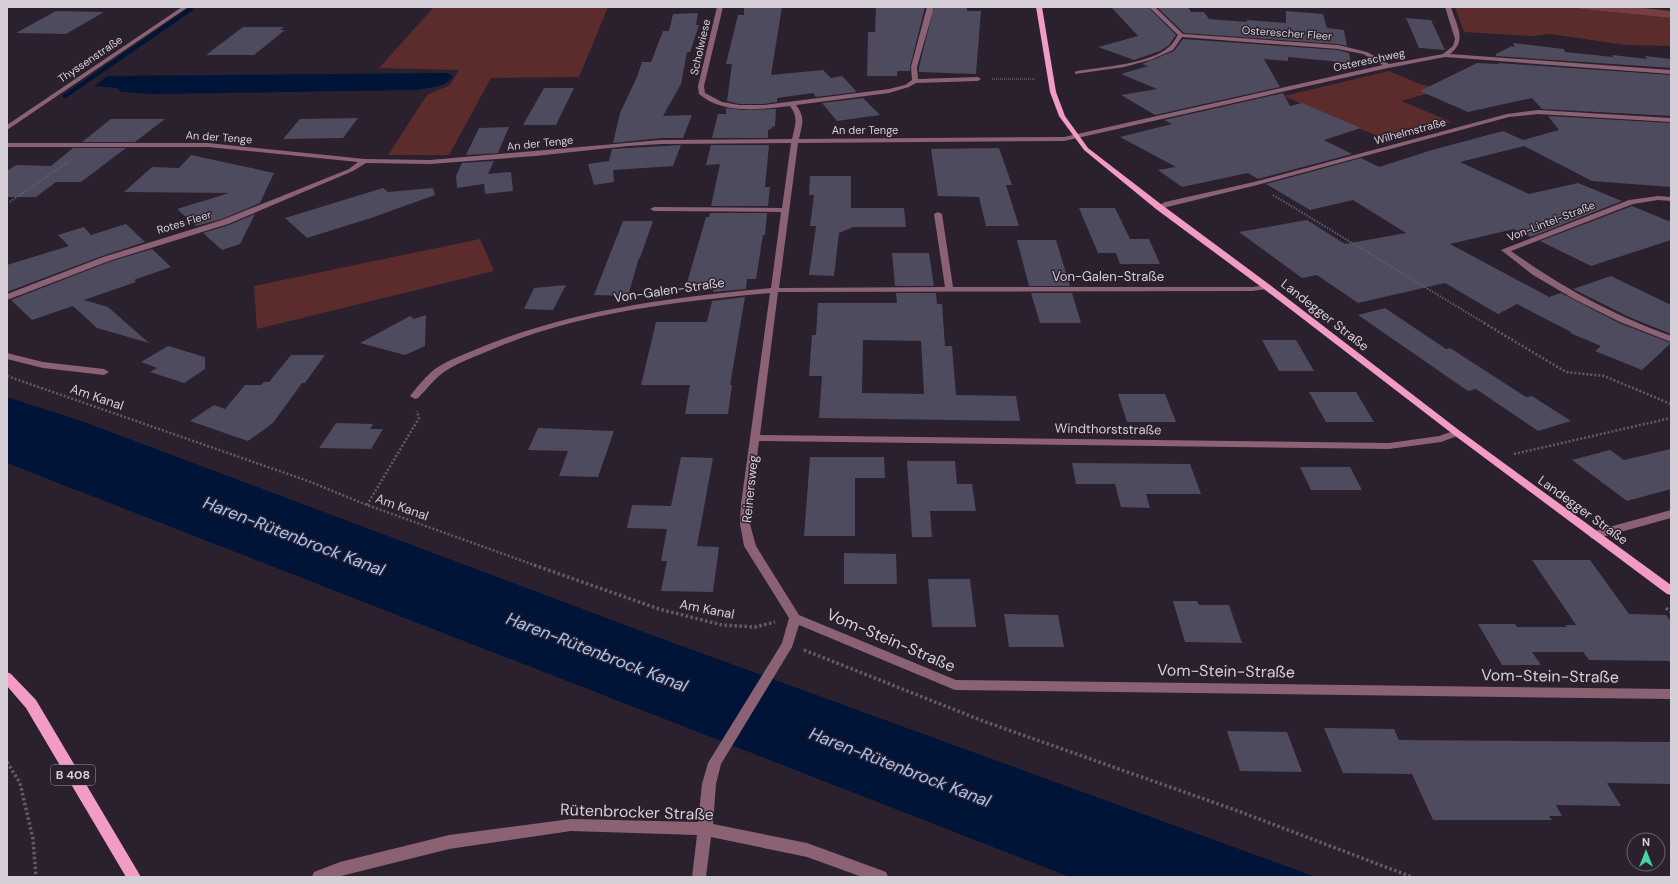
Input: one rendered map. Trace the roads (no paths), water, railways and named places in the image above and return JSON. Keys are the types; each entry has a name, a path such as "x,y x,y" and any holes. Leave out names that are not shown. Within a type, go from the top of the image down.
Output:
{"main road":[{"name":"Landegger Straße","path":"1039,7 1053,92 1062,116 1086,149 1159,207 1267,287 1495,462 1671,591"},
{"name":"B 408","path":"7,677 31,704 134,877"}],"street":[{"name":"Thyssenstraße","path":"7,128 185,7"},
{"name":"Scholwiese","path":"720,7 701,86 702,94 720,103 739,107 764,107 889,91 906,86 915,81 978,79"},
{"path":"915,81 914,67 930,7"},
{"path":"1077,73 1113,67 1153,57 1171,49 1181,35 1152,7"},
{"path":"1445,55 1455,47 1458,38 1448,7"},
{"name":"Osterescher Fleer","path":"1181,35 1338,47 1365,52 1388,66"},
{"name":"Ostereschweg","path":"1076,137 1388,66 1445,55 1671,72"},
{"path":"792,104 799,113 799,123 795,140"},
{"name":"Wilhelmstraße","path":"1159,207 1255,184 1509,115 1538,112 1671,120"},
{"name":"An der Tenge","path":"7,145 208,145 365,161 430,162 467,160 648,143 795,140 1042,139 1076,137"},
{"name":"Reinersweg","path":"795,140 746,504 745,524 750,546 795,618"},
{"name":"Rotes Fleer","path":"7,297 106,259 225,222 351,170 365,161"},
{"name":"Von-Lintel-Straße","path":"1671,199 1658,198 1632,202 1505,250 1547,280 1586,302 1640,328 1671,339"},
{"path":"654,209 785,210"},
{"path":"938,214 949,289"},
{"name":"Von-Galen-Straße","path":"415,396 441,369 486,348 517,336 572,319 699,296 776,290 1252,289 1267,287"},
{"path":"7,356 26,363 51,368 104,372"},
{"name":"Windthorststraße","path":"756,438 1389,446 1442,439 1457,433"},
{"path":"1595,535 1671,514"},
{"path":"699,877 705,829 708,784 715,762 788,644 795,618"},
{"name":"Vom-Stein-Straße","path":"795,618 955,685 1671,694"},
{"name":"Rütenbrocker Straße","path":"319,877 340,869 449,842 571,824 705,829 806,850 881,877"}],"water":[{"path":"447,73 453,76 445,83 435,87 414,90 153,94 121,92 117,88 95,86 107,76"},
{"name":"Haren-Rütenbrock Kanal","path":"7,397 84,422 657,637 1316,877 1070,877 7,463"}],"waterway":[{"path":"65,96 191,9"}]}
